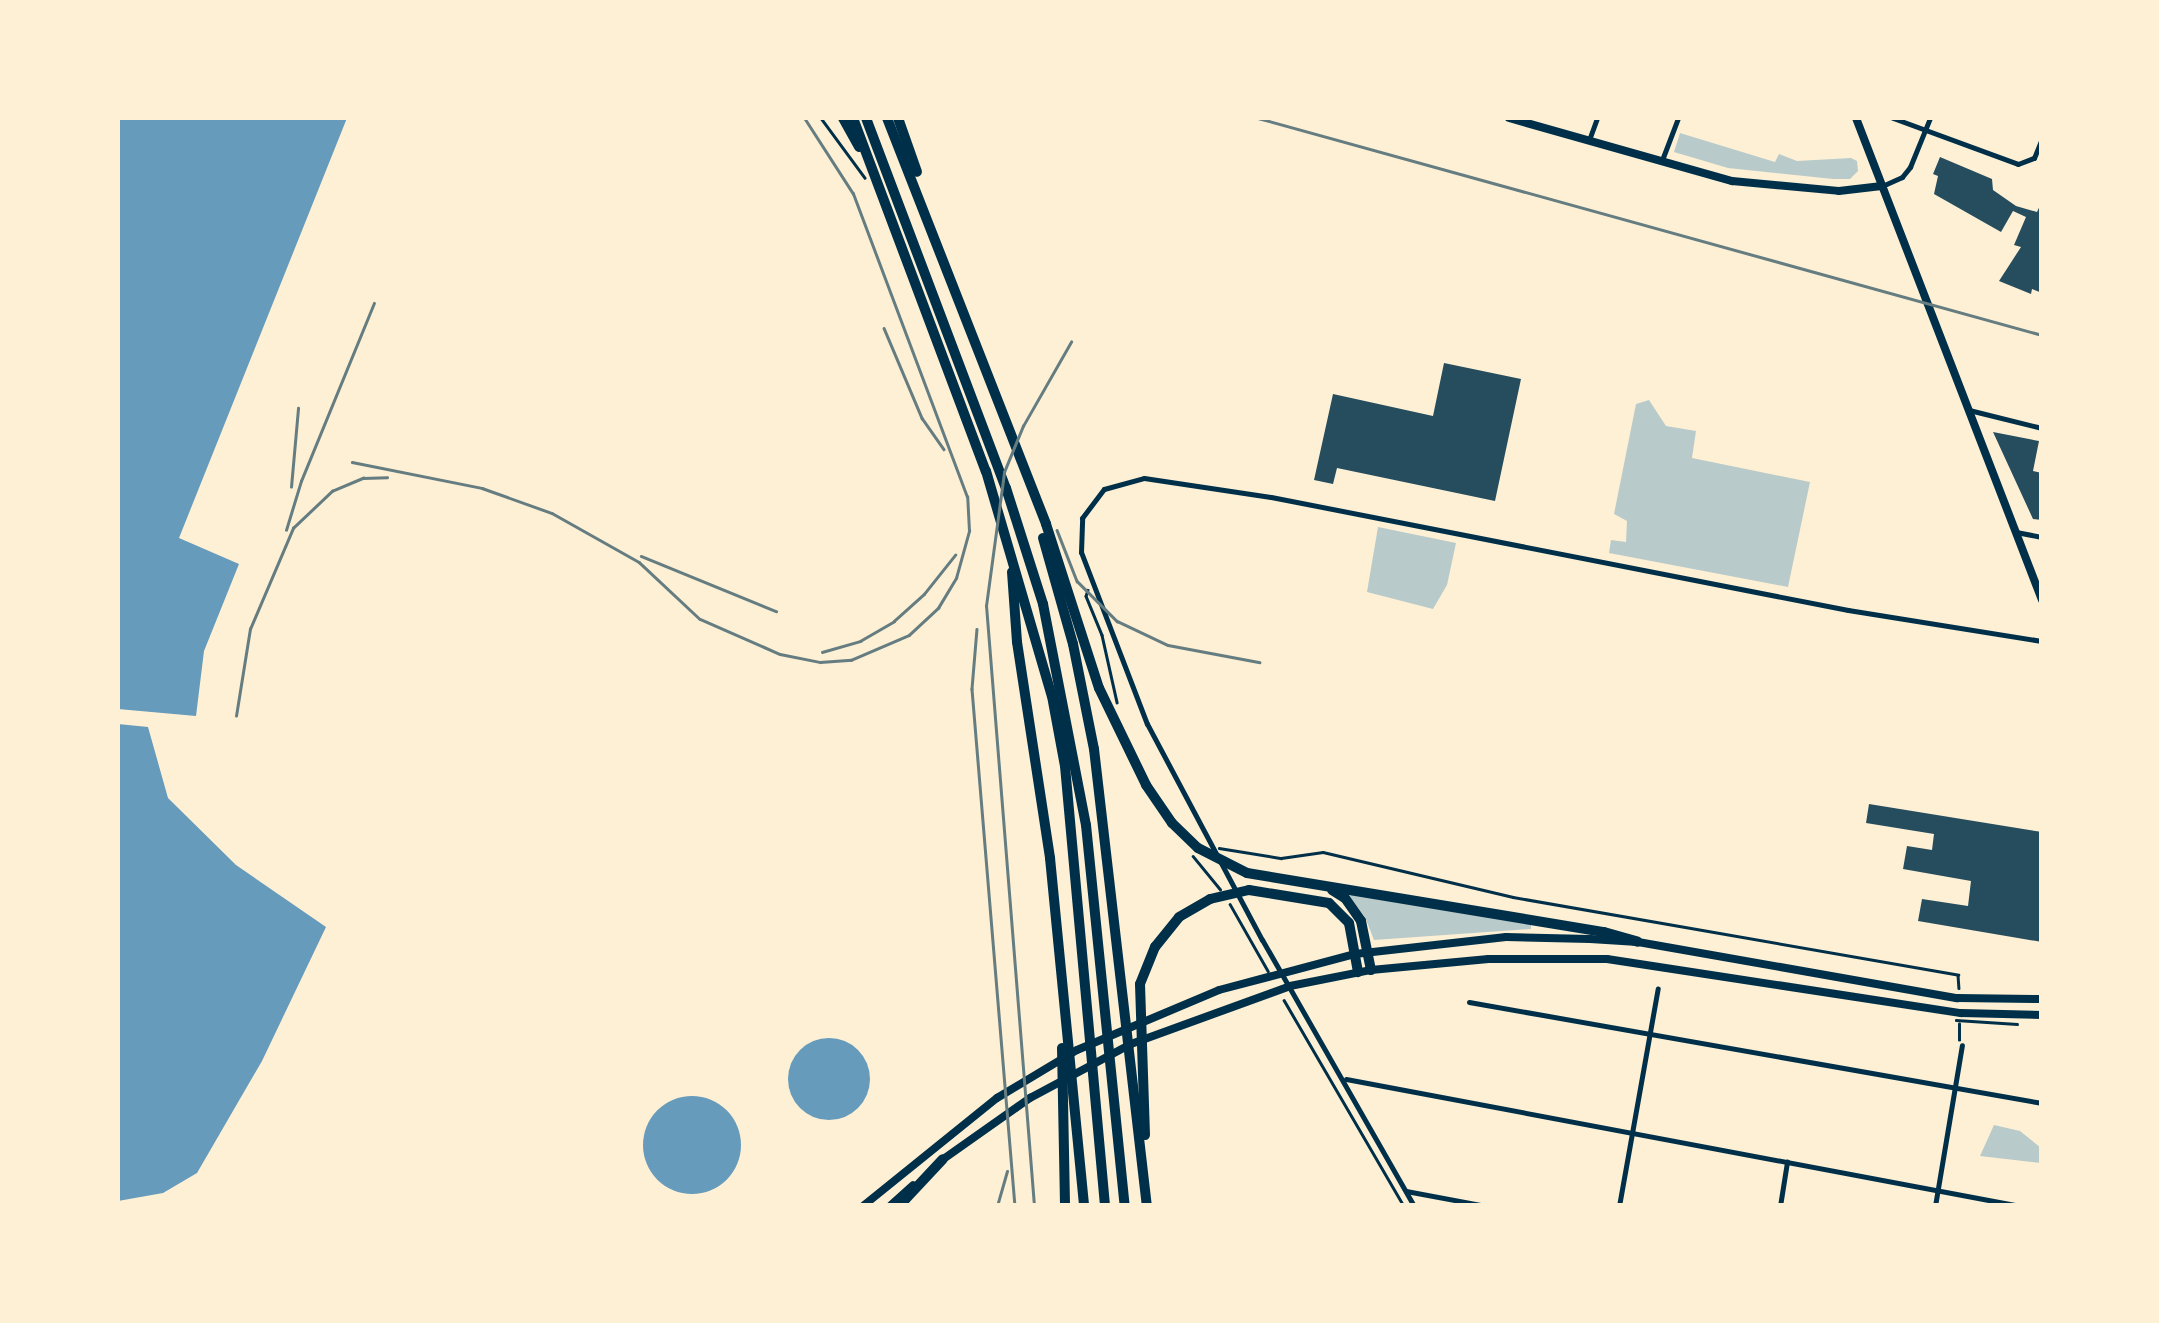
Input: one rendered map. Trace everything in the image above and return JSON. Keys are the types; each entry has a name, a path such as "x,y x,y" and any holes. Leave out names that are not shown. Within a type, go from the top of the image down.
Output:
{"highway":[{"path":"843,118 881,189"},
{"path":"853,118 986,471 1034,624 1058,726 1105,1206"},
{"path":"866,118 1030,555 1062,683 1089,854 1126,1206"},
{"path":"887,118 934,230"},
{"path":"898,118 934,230 1026,480 1074,644 1094,749 1147,1206"},
{"path":"1026,480 1046,524 1099,688 1126,749 1161,808 1185,837 1230,867 1604,932 1638,942"},
{"path":"1011,556 1017,642 1050,858 1084,1206"},
{"path":"1322,886 1345,898 1357,912 1368,952 1364,971"},
{"path":"1147,1206 1138,1005 1146,965 1166,931 1194,907 1228,893 1266,891 1320,901 1337,908 1350,923 1355,954 1364,971"},
{"path":"1059,957 1064,1206"},
{"path":"899,1206 943,1159"}],"main road":[{"path":"1513,118 1732,181 1839,191 1882,186"},
{"path":"1856,118 2042,600"},
{"path":"863,1206 997,1098 1077,1050 1151,1016 1253,978 1355,954 1506,937 1638,942 1957,998 2042,999"},
{"path":"890,1206 943,1159 996,1120 1131,1044 1228,1006 1313,981 1364,971 1488,959 1606,958 1968,1014 2042,1015"}],"street":[{"path":"1589,140 1598,118"},
{"path":"1662,160 1678,118"},
{"path":"1894,118 2018,164 2034,158 2042,138"},
{"path":"1882,186 1902,177 1930,118"},
{"path":"1966,410 2042,428"},
{"path":"1414,1206 1146,724 1081,552 1082,518 1104,489 1144,478 1272,497 1848,610 2042,642"},
{"path":"2016,532 2042,537"},
{"path":"1618,1206 1658,988"},
{"path":"1469,1002 2042,1103"},
{"path":"1935,1206 1962,1045"},
{"path":"1343,1078 2020,1206"},
{"path":"1780,1206 1786,1162"},
{"path":"1406,1191 1486,1206"}],"path":[{"path":"1092,581 1086,596 1107,655"},
{"path":"1274,982 1228,900 1196,860 1213,850 1221,847 1281,858 1323,852 1494,894 1958,975 1959,989"},
{"path":"1283,998 1404,1206"},
{"path":"1954,1018 1960,1022 2022,1024"},
{"path":"1960,1022 1957,1038 1962,1045"}],"shaded area":[{"path":"1680,133 1775,162 1779,154 1797,161 1851,158 1857,161 1858,171 1850,179 1833,179 1728,168 1674,152"},
{"path":"1649,400 1666,426 1696,431 1692,458 1810,482 1788,587 1609,553 1611,540 1626,542 1627,521 1614,514 1636,404"},
{"path":"1378,527 1456,543 1447,585 1433,609 1367,592"},
{"path":"1351,892 1531,923 1531,929 1374,940 1365,917 1350,897"},
{"path":"1994,1125 2020,1131 2041,1148 2041,1163 1980,1156"}],"water":[{"path":"118,118 347,118 179,538 239,564 204,651 196,716 118,709"},
{"path":"118,724 148,727 168,798 236,865 326,927 262,1061 197,1173 163,1193 118,1201"},
{"path":"821,1038 837,1038 863,1056 870,1079 867,1095 858,1108 837,1120 821,1120 795,1102 788,1087 788,1071 806,1045"},
{"path":"692,1096 711,1099 727,1110 738,1126 738,1164 727,1180 711,1191 692,1194 673,1191 657,1180 646,1164 643,1145 646,1126 657,1110 673,1099"}],"building":[{"path":"1940,157 1992,179 1993,190 2016,206 2037,212 2042,201 2042,293 2032,289 2031,294 1999,281 2021,247 2014,245 2026,217 2013,211 2001,232 1934,194 1938,176 1933,174"},
{"path":"1444,363 1521,379 1495,501 1337,468 1333,484 1314,480 1333,394 1433,416"},
{"path":"1993,432 2039,441 2033,471 2042,473 2042,520 2033,519"},
{"path":"1869,804 2042,832 2042,942 1918,921 1922,899 1968,906 1971,881 1903,869 1907,846 1932,850 1934,834 1866,823"}],"railway":[{"path":"352,462 482,488 552,513 639,562 700,619 780,654 820,662 851,660 909,635 938,608 956,578 969,531 967,497 853,194 804,118"},
{"path":"1258,118 2042,335"},
{"path":"286,530 301,481 374,303"},
{"path":"884,328 922,418 944,449"},
{"path":"1034,1206 986,606 1004,472 1023,426 1071,342"},
{"path":"291,487 298,408"},
{"path":"236,716 250,629 293,528 332,491 363,478 387,477"},
{"path":"1057,530 1077,581 1117,621 1168,645 1259,662"},
{"path":"822,652 860,641 894,621 924,594 955,555"},
{"path":"641,556 776,611"},
{"path":"977,629 972,689 1015,1206"},
{"path":"997,1206 1007,1171"}]}
